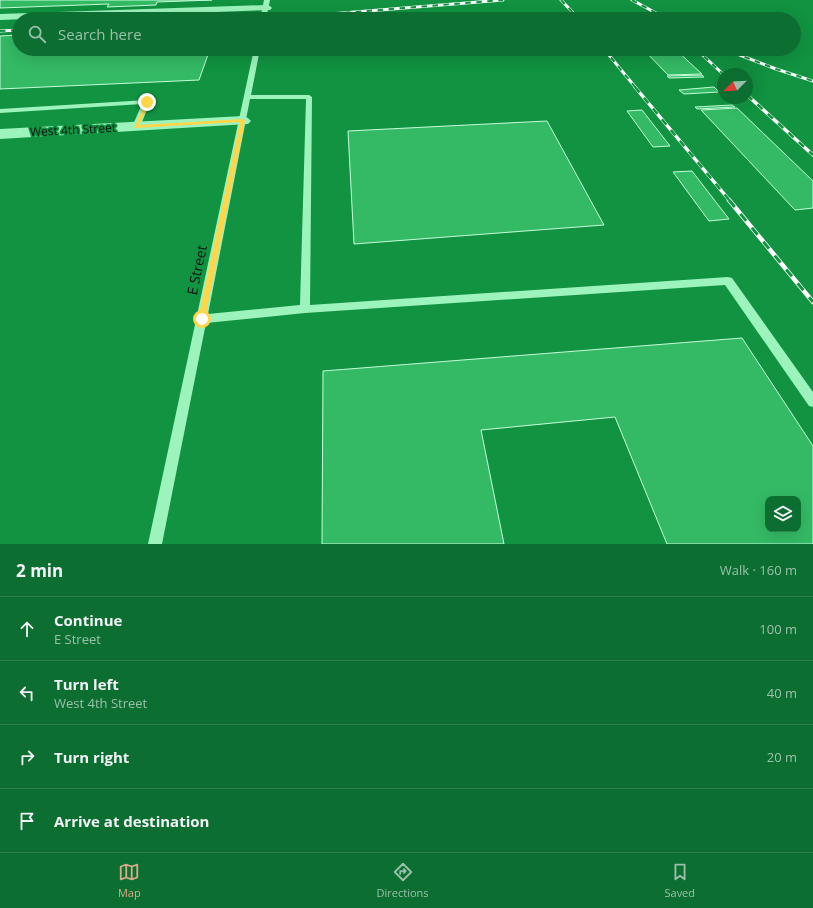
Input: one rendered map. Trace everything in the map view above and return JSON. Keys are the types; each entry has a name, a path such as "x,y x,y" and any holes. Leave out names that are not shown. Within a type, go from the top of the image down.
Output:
{"street":[{"path":"102,12 266,4"},
{"path":"0,17 12,16"},
{"name":"West 4th Street","path":"0,134 243,121"}],"lane":[{"name":"E Street","path":"155,544 256,56"},
{"path":"247,97 310,97 305,309"},
{"path":"0,111 147,102 136,127"},
{"path":"202,319 305,309 728,281 813,402"}],"building":[{"path":"0,0 212,0 157,2 156,5 107,7 109,4 0,8"},
{"path":"12,35 12,56 208,56 199,80 0,89 0,36"},
{"path":"650,56 683,56 702,74 668,75"},
{"path":"702,75 704,77 669,78 667,76"},
{"path":"714,87 717,92 684,94 679,90"},
{"path":"732,105 735,107 697,109 695,107"},
{"path":"737,108 813,181 813,208 795,210 701,110"},
{"path":"642,110 670,146 653,147 627,111"},
{"path":"547,121 604,225 354,244 348,131"},
{"path":"692,171 729,219 709,221 673,172"},
{"path":"742,338 813,446 813,544 667,544 615,417 481,430 504,544 322,544 323,371"}],"railway":[{"path":"355,12 503,0"},
{"path":"561,0 572,12"},
{"path":"632,0 654,12"},
{"path":"0,31 12,30"},
{"path":"610,56 636,88"},
{"path":"704,56 717,68"},
{"path":"742,56 813,81"},
{"path":"635,87 730,201"},
{"path":"753,100 813,155"},
{"path":"729,200 813,302"}],"route":[{"path":"147,102 136,127 243,121 202,319"}]}
